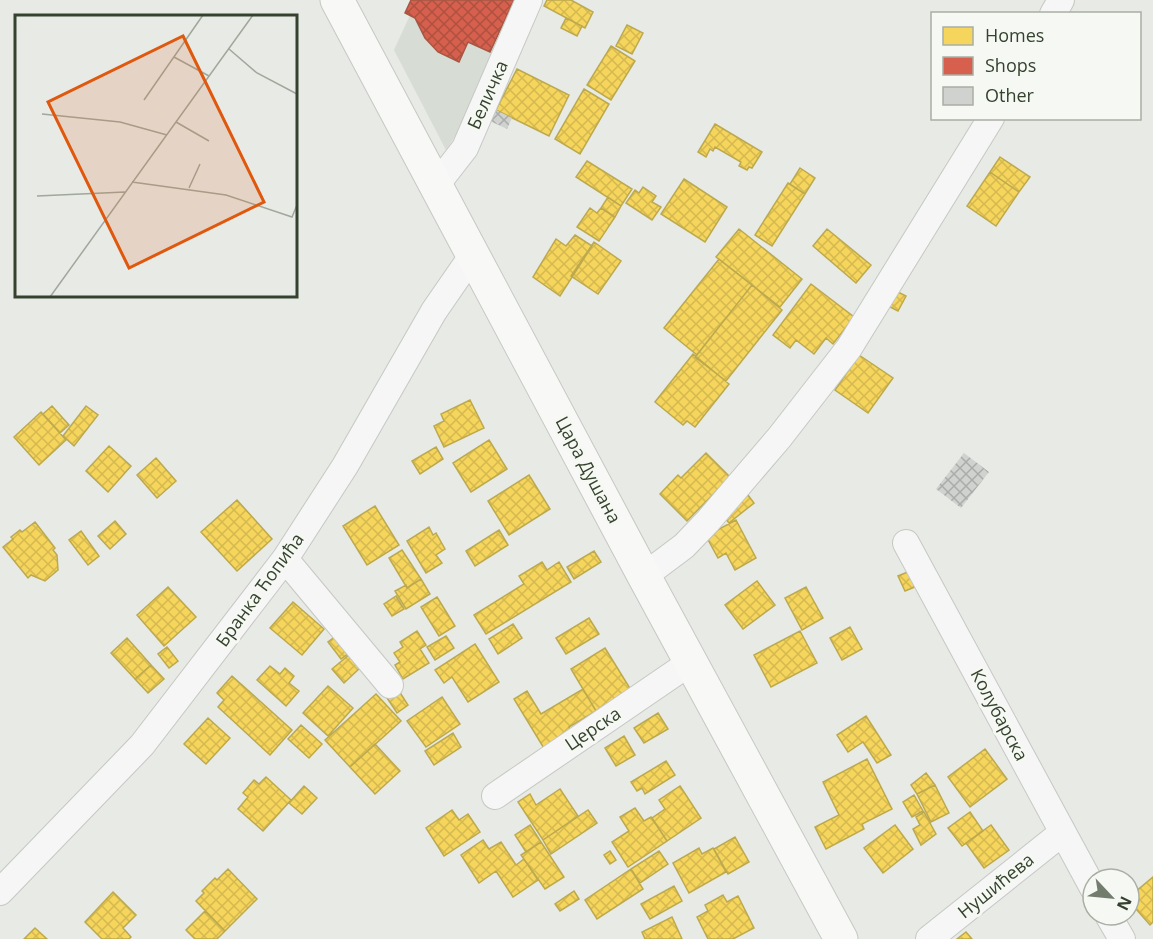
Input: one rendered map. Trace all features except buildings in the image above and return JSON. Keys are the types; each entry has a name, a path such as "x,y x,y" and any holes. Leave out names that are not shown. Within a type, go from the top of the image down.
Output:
{"main road":[{"name":"Цара Душана","path":"337,0 474,253 644,576 841,939"}],"street":[{"name":"Беличка","path":"436,184 465,148 529,0"},
{"path":"644,576 684,546 708,521 779,438 842,357 991,120"},
{"name":"Бранка Ћопића","path":"0,892 142,745 285,559 345,466 434,311 474,253"},
{"name":"Колубарска","path":"906,543 1081,867"},
{"path":"285,559 390,685"},
{"name":"Церска","path":"495,796 691,662"},
{"name":"Нушићева","path":"929,939 1062,833"}],"shaded area":[{"path":"417,0 517,0 460,129 446,150 394,50"}]}
